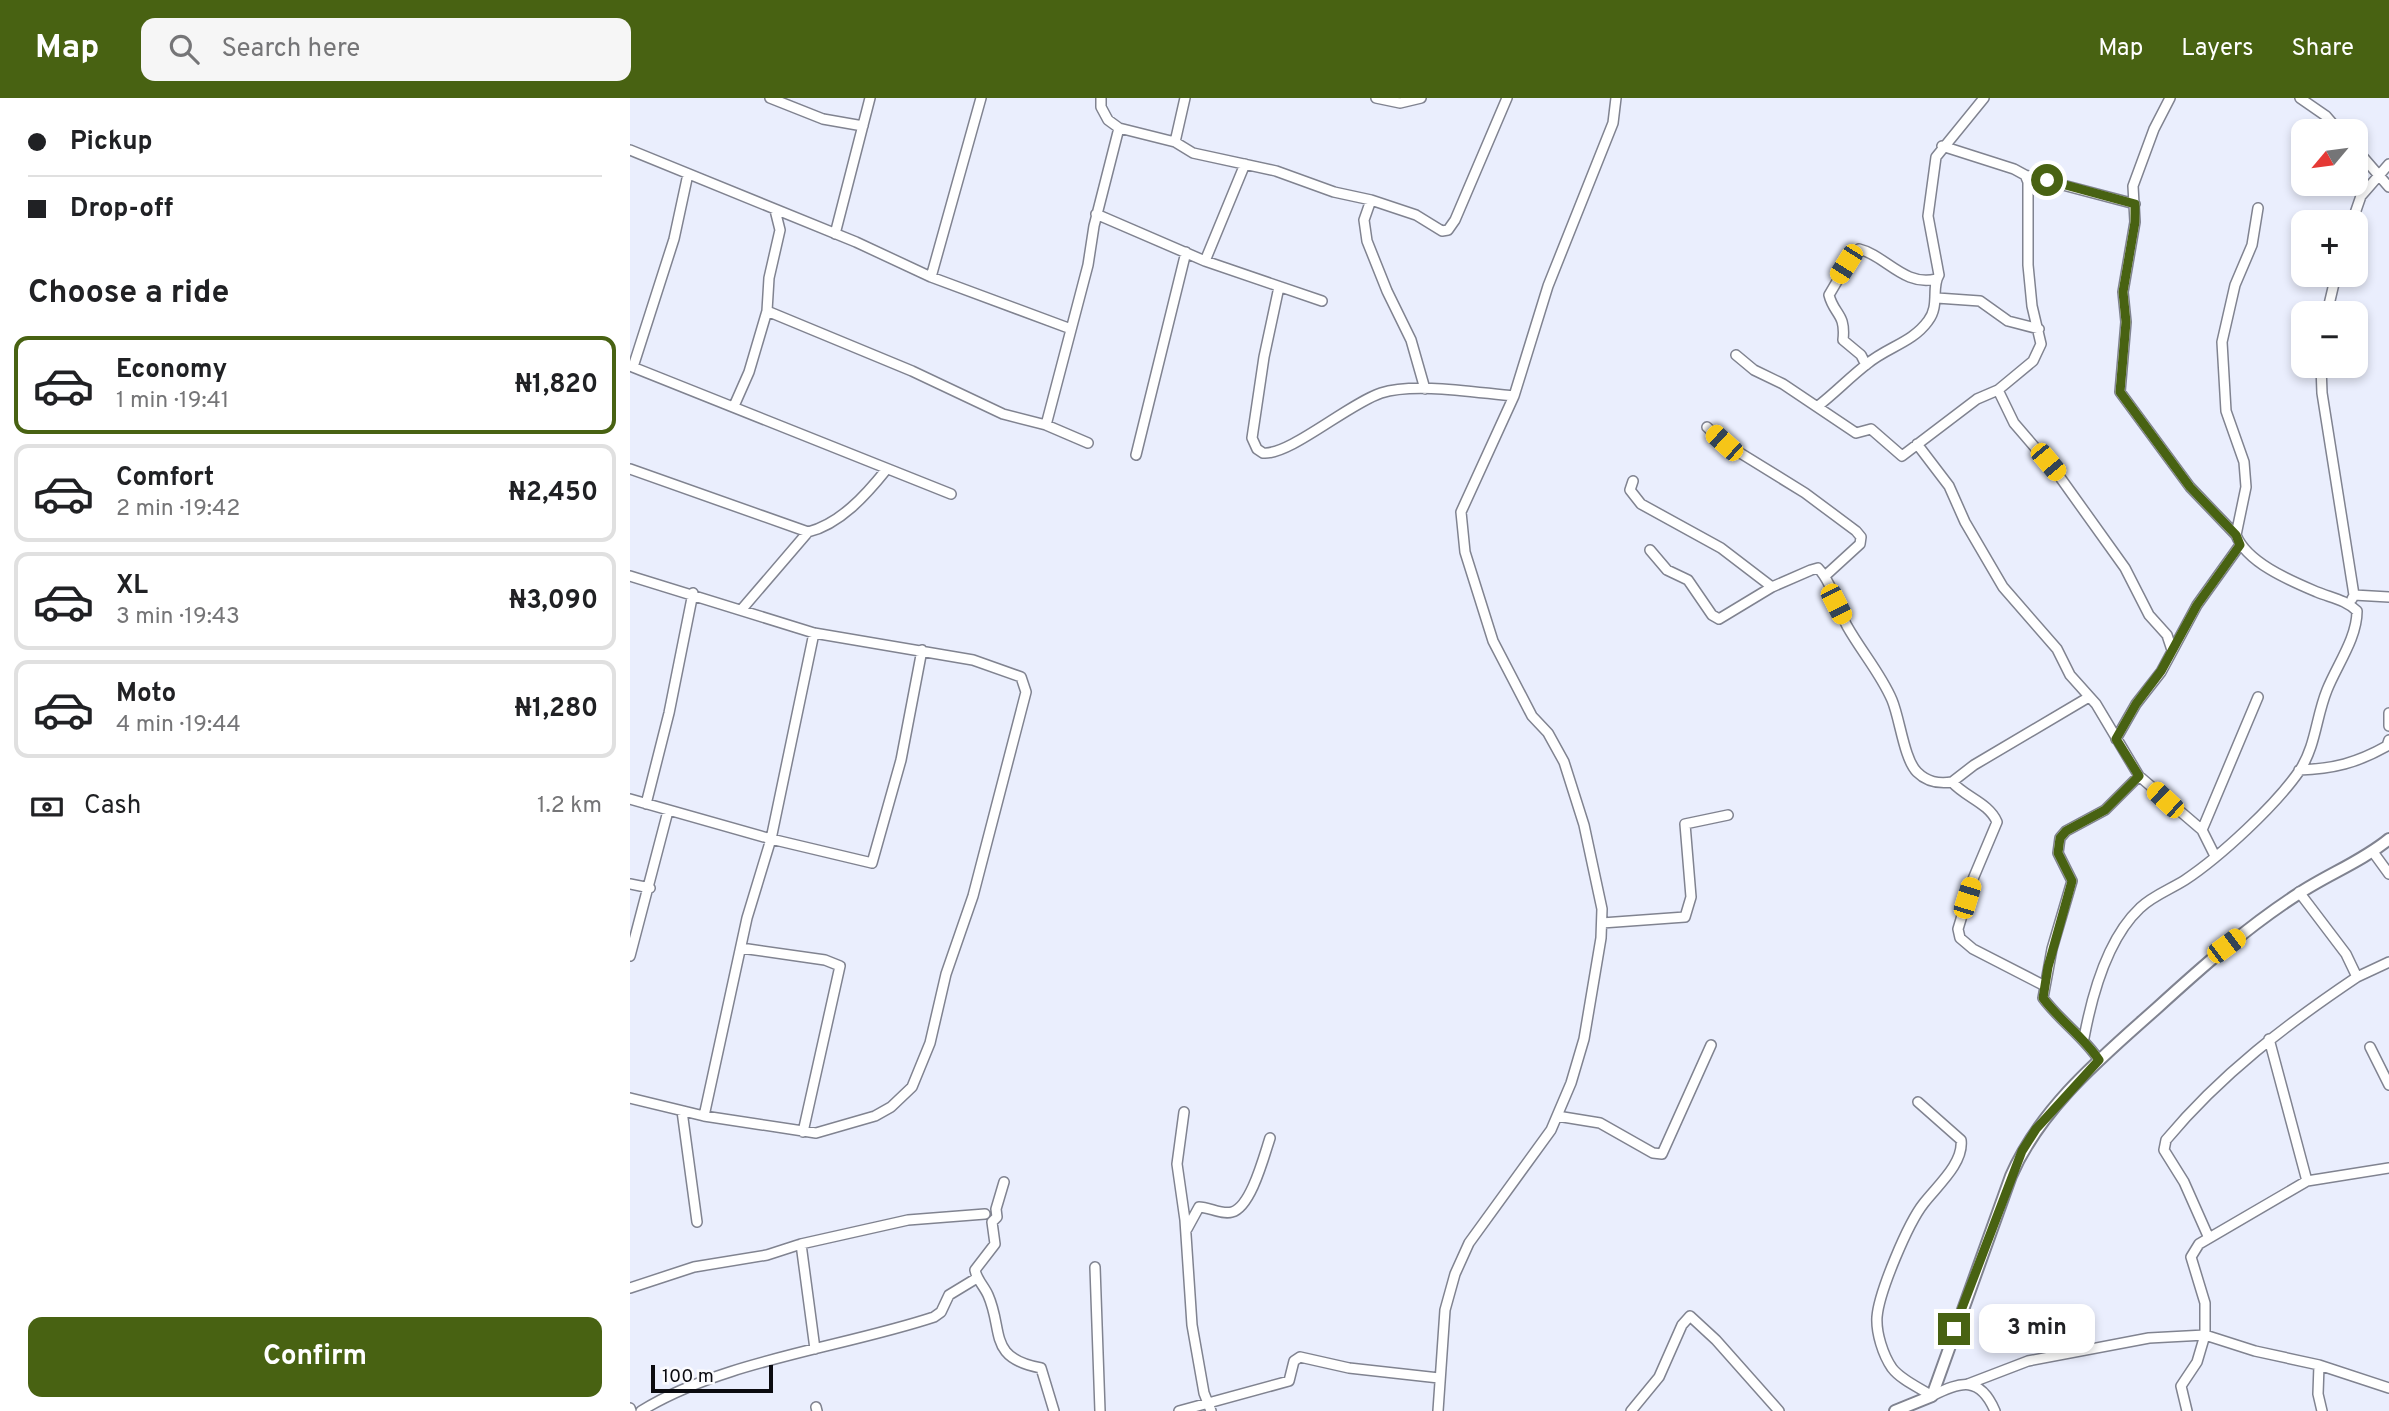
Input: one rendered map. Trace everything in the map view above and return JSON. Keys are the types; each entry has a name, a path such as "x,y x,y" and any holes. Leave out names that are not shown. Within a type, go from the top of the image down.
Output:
{"street":[{"path":"770,98 823,120 863,126"},
{"path":"835,234 870,98"},
{"path":"931,277 981,98"},
{"path":"1101,98 1101,107 1108,120 1119,128 1175,142 1193,153 1245,164 1371,200 1416,215 1443,231 1448,230 1507,98"},
{"path":"1175,142 1185,98"},
{"path":"1376,98 1400,103 1421,98"},
{"path":"1438,1411 1446,1310 1455,1274 1469,1243 1551,1130 1557,1116 1584,1039 1602,923 1602,909 1584,825 1564,762 1548,733 1532,716 1493,641 1465,552 1461,512 1514,396 1548,286 1614,123 1615,99 1602,98"},
{"path":"1818,407 1866,365 1913,338 1930,319 1937,298 1936,279 1939,275 1928,216 1936,157 1942,146 1983,98"},
{"path":"2170,98 2154,129 2133,186 2135,222 2123,292 2126,322 2120,392 2190,487 2236,535 2240,545 2262,563 2295,582 2352,599 2389,597"},
{"path":"2300,98 2329,119"},
{"path":"1046,425 1088,265 1097,214 1119,128"},
{"path":"1942,146 1962,150 2025,175 2135,204"},
{"path":"630,149 931,277 1071,329"},
{"path":"2368,163 2389,187"},
{"path":"1205,261 1245,164"},
{"path":"2355,210 2389,164"},
{"path":"688,174 674,239 631,367 951,494"},
{"path":"1736,355 1754,370 1783,384 1856,433 1871,429 1899,456 1907,454 1977,399 1998,390 2038,354 2041,344 2029,278 2028,182 2025,175"},
{"path":"1371,200 1364,220 1367,241 1411,340 1425,389"},
{"path":"2236,535 2246,487 2244,462 2226,411 2222,342 2235,285 2252,245 2258,208"},
{"path":"734,406 750,372 767,311 769,278 780,230 775,210"},
{"path":"1097,214 1205,261 1322,301"},
{"path":"780,230 792,218"},
{"path":"1866,365 1861,355 1843,340 1846,326 1843,316 1829,295 1853,254 1859,249 1866,251 1902,273 1924,281 1936,279"},
{"path":"1136,455 1186,252"},
{"path":"1279,287 1264,357 1252,438 1257,449 1269,454 1284,449 1334,416 1378,394 1425,389 1514,396"},
{"path":"1937,298 1975,300 2008,321 2039,329"},
{"path":"767,311 912,370 1003,414 1046,425 1088,443"},
{"path":"2084,1038 2091,1004 2127,923 2141,906 2186,879 2215,856 2269,807 2300,770 2313,746 2325,694 2339,659 2357,627 2357,611 2352,599 2321,378"},
{"path":"1998,390 2014,423 2084,510 2125,568 2149,615 2166,635 2172,650"},
{"path":"1707,427 1724,443 1805,494 1861,537 1860,544 1825,576"},
{"path":"1917,444 1949,486 1965,522 2003,587 2049,638 2070,675 2089,698 2139,776 2202,830 2215,856"},
{"path":"630,469 808,532"},
{"path":"742,609 808,532 822,528 846,512 886,470"},
{"path":"1633,481 1630,490 1641,505 1721,548 1772,587"},
{"path":"2116,739 2183,628 2240,545"},
{"path":"1650,550 1668,570 1688,580 1712,615 1719,619 1772,587 1818,568 1825,576 1847,625 1892,699 1904,732 1910,762 1916,771 1933,782 1952,782 2040,724 2089,698"},
{"path":"630,576 693,593 814,633 922,650 1004,669 1021,677 1026,692 973,896 946,974 930,1044 912,1087 891,1107 875,1116 829,1132 803,1132 704,1116 630,1098"},
{"path":"646,804 669,713 693,593"},
{"path":"2166,635 2183,628"},
{"path":"704,1116 741,948 771,839 814,633"},
{"path":"630,799 864,863 874,861 901,760 922,650"},
{"path":"2202,830 2258,696"},
{"path":"2389,713 2389,726"},
{"path":"2300,770 2339,768 2387,746 2389,740"},
{"path":"2099,1060 2084,1038 2043,998 2043,985 2072,881 2058,853 2060,838 2066,831 2105,810 2139,776"},
{"path":"1952,782 1993,813 1997,822 1973,879 1958,929 1960,938 1973,949 2043,985"},
{"path":"630,956 650,888 668,811"},
{"path":"1602,923 1685,917 1691,897 1685,824 1728,815"},
{"path":"1932,1396 2022,1151 2036,1129 2099,1060 2226,946 2300,892 2373,852 2389,839"},
{"path":"2373,852 2389,874"},
{"path":"630,884 650,888"},
{"path":"2300,892 2346,954 2357,977"},
{"path":"741,948 825,960 840,966 803,1132"},
{"path":"2208,1236 2164,1145 2219,1083 2269,1040 2357,977 2389,962"},
{"path":"2269,1040 2307,1181"},
{"path":"1557,1116 1600,1123 1653,1153 1662,1154 1711,1045"},
{"path":"2370,1047 2389,1085"},
{"path":"1918,1102 1961,1140 1962,1149 1953,1166 1921,1206 1907,1231 1882,1297 1877,1331 1892,1368 1932,1396"},
{"path":"682,1111 697,1222"},
{"path":"1184,1112 1177,1164 1186,1231 1192,1325 1211,1411"},
{"path":"1186,1231 1199,1207 1227,1213 1239,1208 1252,1189 1269,1138"},
{"path":"2187,1411 2180,1386 2197,1362 2205,1335 2206,1303 2191,1257 2199,1244 2208,1236 2307,1181 2389,1168"},
{"path":"1004,1182 997,1217 992,1222 995,1244 975,1270 988,1294 998,1342 1025,1365 1041,1368 1054,1411"},
{"path":"630,1288 694,1268 767,1255 801,1244 908,1220 985,1214"},
{"path":"801,1244 814,1349"},
{"path":"1095,1267 1100,1411"},
{"path":"640,1411 661,1399 722,1376 934,1317 941,1312 949,1295 977,1278"},
{"path":"1631,1411 1659,1377 1682,1325 1690,1316 1725,1349 1779,1411"},
{"path":"1895,1411 1951,1386 1968,1384 2028,1361 2149,1338 2205,1335 2255,1352 2319,1365 2389,1388"},
{"path":"1179,1411 1289,1381 1294,1361 1300,1357 1349,1368 1439,1378"},
{"path":"2319,1365 2318,1394 2322,1411"},
{"path":"1968,1384 1988,1396 1995,1411"}],"route":[{"path":"1954,1329 2022,1151 2058,1103 2099,1060 2084,1038 2058,1017 2043,998 2043,985 2072,881 2058,853 2060,838 2066,831 2105,810 2139,776 2116,739 2136,704 2161,671 2197,605 2240,545 2236,535 2182,477 2169,454 2120,392 2126,322 2123,292 2135,222 2135,204 2092,190 2047,180"}]}
